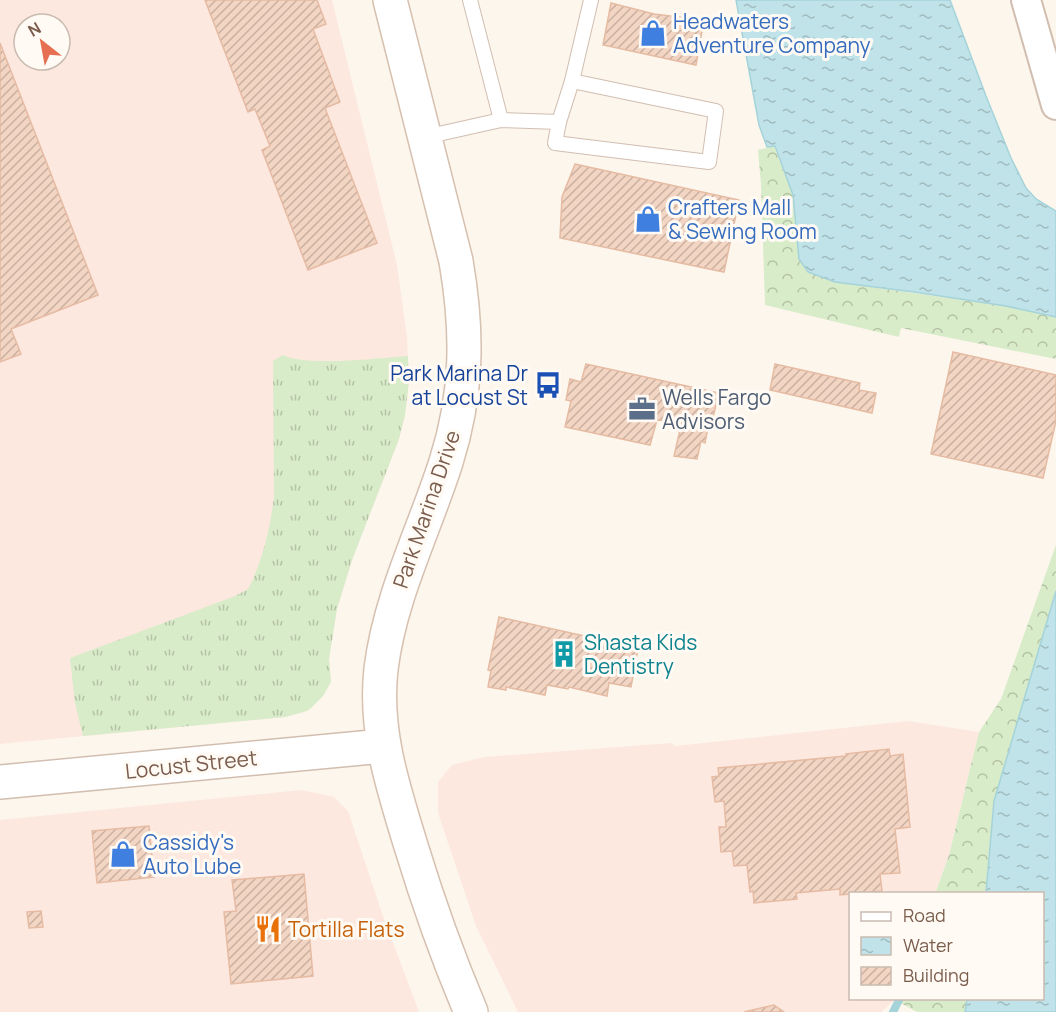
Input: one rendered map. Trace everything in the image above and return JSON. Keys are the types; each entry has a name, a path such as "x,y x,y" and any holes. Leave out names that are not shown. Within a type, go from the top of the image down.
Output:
{"main road":[{"name":"Park Marina Drive","path":"390,0 456,261 463,303 464,367 457,420 449,451 398,593 387,636 381,670 380,704 383,746 393,788 427,899 471,1012"},
{"name":"Locust Street","path":"0,782 383,746"}],"street":[{"path":"1026,0 1056,105"}],"lane":[{"path":"470,0 501,120"},
{"path":"573,81 716,111 709,162 555,142 559,122 573,81 591,0"},
{"path":"425,137 501,120 559,122"}],"shaded area":[{"path":"0,0 332,0 397,265 407,337 409,381 405,415 399,439 352,560 337,609 329,659 331,682 323,696 307,711 285,717 0,744"},
{"path":"908,721 979,732 949,855 935,892 849,892 849,1000 895,1000 881,1012 518,1012 476,926 438,813 438,782 452,765 484,757 672,743 675,746"},
{"path":"302,790 334,797 348,811 383,916 419,1012 0,1012 0,820"}],"green space":[{"path":"774,146 793,195 796,236 835,282 1006,306 1056,317 1056,359 901,328 899,337 765,305 758,150"},
{"path":"283,355 294,359 325,361 408,356 409,381 405,415 399,439 352,560 337,609 329,659 331,682 323,696 311,708 285,717 83,736 75,703 70,658 235,596 248,589 263,552 274,497 273,361"},
{"path":"1056,545 1056,591 994,801 986,892 936,892 949,855 979,732 1001,699"},
{"path":"895,1000 967,1000 965,1012 917,1012"}],"water":[{"path":"736,0 950,0 1011,158 1026,188 1036,199 1056,211 1056,317 1006,306 835,282 808,272 799,259 793,195 775,146 767,147 759,125"},
{"path":"1056,591 1056,1012 965,1012 967,1000 1044,1000 1044,892 986,892 994,801"}],"building":[{"path":"205,0 317,0 326,24 313,29 340,102 325,108 377,243 308,270 262,150 270,146 255,109 248,112"},
{"name":"Headwaters Adventure Company","path":"611,3 654,14 704,20 696,65 603,45"},
{"path":"0,43 98,295 11,329 21,354 0,362"},
{"name":"Crafters Mall & Sewing Room","path":"575,164 739,200 724,272 560,238 562,197"},
{"path":"953,352 1056,375 1056,421 1043,478 931,454"},
{"name":"Wells Fargo Advisors","path":"586,364 719,393 713,417 710,417 705,443 701,441 697,459 674,456 682,421 668,418 668,421 657,420 650,445 565,427 571,401 566,400 570,379 581,382"},
{"path":"775,364 860,383 859,390 876,393 872,413 770,390"},
{"name":"Shasta Kids Dentistry","path":"499,617 638,649 631,687 609,683 607,696 569,687 568,689 547,685 545,695 506,687 506,690 488,687 491,671 488,670"},
{"path":"889,749 890,756 903,754 910,827 895,829 900,873 880,874 882,891 849,892 849,894 840,895 840,889 796,893 797,899 754,903 753,891 750,892 747,865 734,866 732,851 721,852 719,827 726,827 724,801 715,802 712,777 719,776 718,768 846,756 846,754"},
{"name":"Cassidy's Auto Lube","path":"149,826 154,877 97,883 92,831"},
{"name":"Tortilla Flats","path":"304,874 313,976 231,984 224,912 236,911 232,880"},
{"path":"41,911 43,927 29,928 27,912"},
{"path":"774,1005 784,1012 744,1012"}],"waterway":[{"path":"893,1012 899,1000"}],"place":[{"name":"Headwaters Adventure Company","path":"653,33"},
{"name":"Crafters Mall & Sewing Room","path":"648,219"},
{"name":"Park Marina Dr at Locust St","path":"548,385"},
{"name":"Wells Fargo Advisors","path":"642,409"},
{"name":"Shasta Kids Dentistry","path":"564,654"},
{"name":"Cassidy's Auto Lube","path":"123,854"},
{"name":"Tortilla Flats","path":"268,929"}]}
